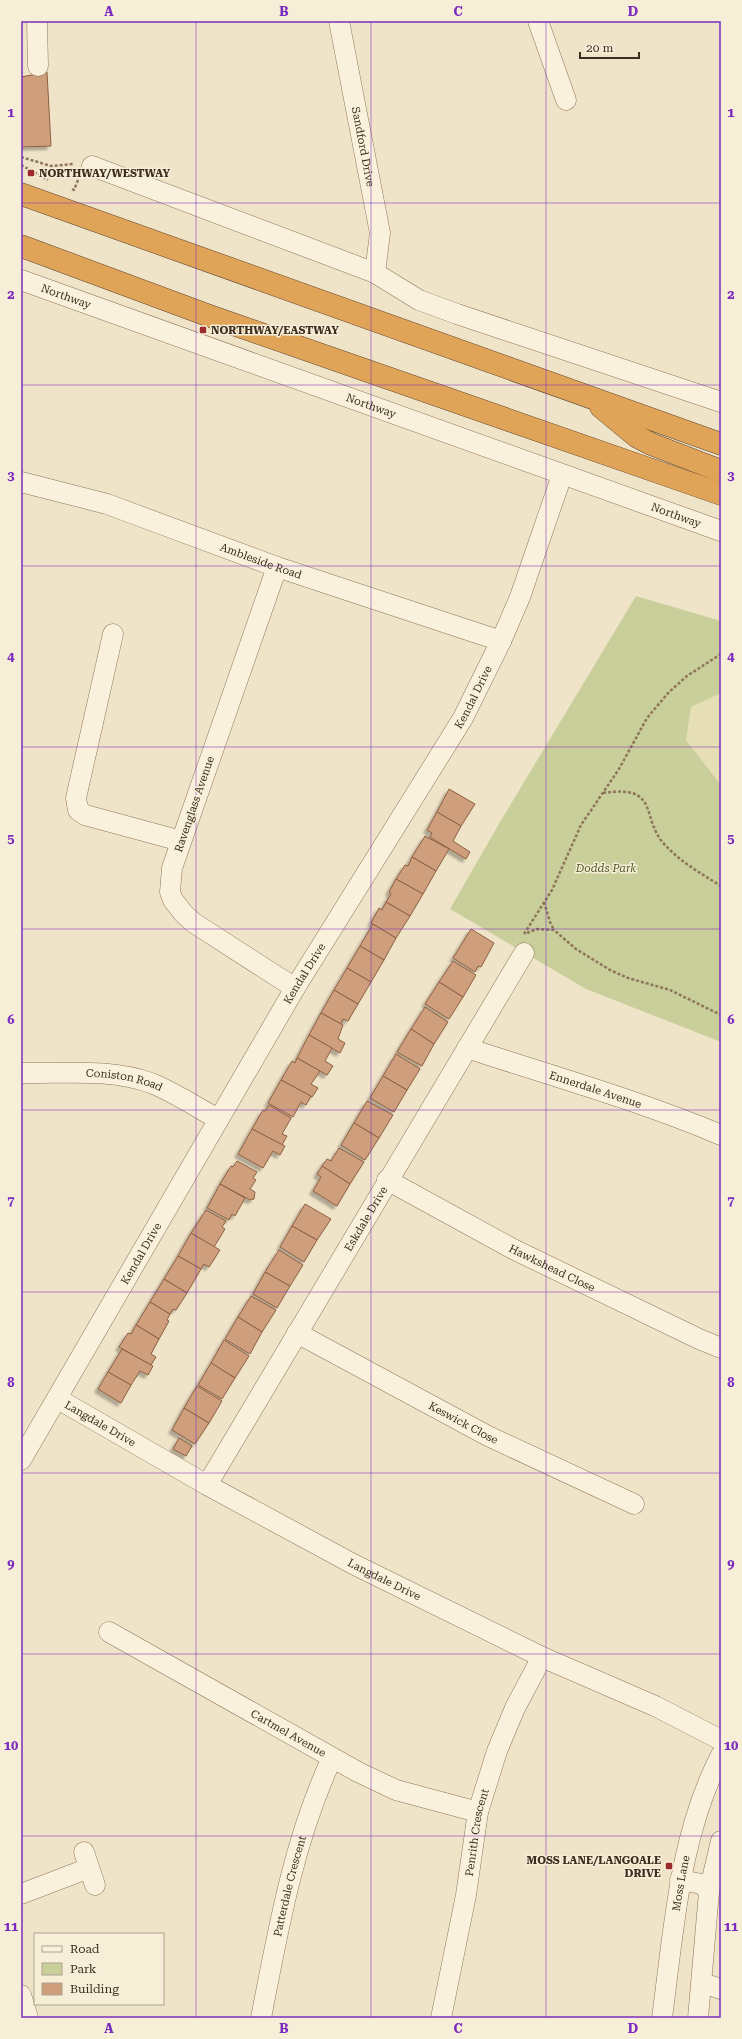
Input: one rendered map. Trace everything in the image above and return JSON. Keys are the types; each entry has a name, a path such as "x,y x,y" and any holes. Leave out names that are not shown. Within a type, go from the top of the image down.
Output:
{"highway":[{"path":"21,194 721,444"},
{"path":"21,246 214,318 721,494"},
{"path":"591,398 636,436 646,442 721,471"}],"street":[{"path":"37,21 38,66"},
{"name":"Sandford Drive","path":"339,21 380,233 375,273"},
{"path":"538,21 566,100"},
{"path":"88,165 375,273 419,300 721,402"},
{"name":"Northway","path":"21,280 721,531"},
{"name":"Kendal Drive","path":"21,1460 58,1399 218,1119 295,988 463,718 501,641 520,597 562,475"},
{"name":"Ambleside Road","path":"21,482 107,504 278,567 501,641"},
{"name":"Ravenglass Avenue","path":"278,567 181,841 172,868 170,884 173,900 194,923 295,988"},
{"path":"113,634 76,798 78,810 85,815 181,841"},
{"name":"Eskdale Drive","path":"207,1486 387,1180 524,953"},
{"name":"Ennerdale Avenue","path":"467,1048 577,1082 687,1121 721,1135"},
{"name":"Coniston Road","path":"21,1073 98,1073 130,1077 160,1087 218,1119"},
{"name":"Hawkshead Close","path":"387,1180 513,1249 699,1339 721,1348"},
{"name":"Keswick Close","path":"297,1334 488,1436 634,1504"},
{"name":"Langdale Drive","path":"58,1399 207,1486 353,1564 542,1657 654,1706 721,1740"},
{"name":"Cartmel Avenue","path":"109,1632 358,1772 396,1790 478,1812"},
{"name":"Penrith Crescent","path":"441,2018 466,1895 478,1812 497,1751 515,1708 542,1657"},
{"name":"Moss Lane","path":"662,2018 680,1880 696,1812 721,1755"},
{"name":"Patterdale Crescent","path":"261,2018 294,1864 318,1787 332,1758"},
{"path":"698,2018 709,1892 721,1841"},
{"path":"21,1894 90,1868"},
{"path":"680,1880 702,1884 709,1892"},
{"path":"702,1984 721,1989"},
{"path":"21,1996 28,2018"}],"path":[{"path":"21,157 51,166 88,165"},
{"path":"21,165 50,181"},
{"path":"68,188 74,190 88,165"},
{"path":"554,930 537,929 530,931 523,936 552,890 581,825 619,769 647,718 657,704 687,676 721,654"},
{"path":"602,793 629,792 643,799 648,805 660,839 666,846 693,869 721,886"},
{"path":"544,901 554,930 576,949 610,970 628,978 670,990 721,1016"}],"shaded area":[{"path":"721,693 721,785 686,740 691,707"}],"green space":[{"name":"Dodds Park","path":"636,596 721,621 721,693 691,707 686,740 721,785 721,1042 586,989 450,909 500,822"}],"building":[{"path":"47,72 51,146 21,147 21,77"},
{"path":"449,789 475,804 461,826 437,812"},
{"path":"437,812 461,826 453,841 470,852 466,859 430,837 432,833 427,830"},
{"path":"425,836 449,849 436,871 412,857"},
{"path":"412,857 436,871 423,894 396,879 405,865 408,866"},
{"path":"396,879 423,894 410,916 386,902 391,894 389,892"},
{"path":"386,902 410,916 396,938 371,923 379,908 382,910"},
{"path":"373,924 396,938 384,960 360,946"},
{"path":"471,929 494,943 481,967 478,966 475,972 453,958"},
{"path":"360,946 384,960 371,982 347,968"},
{"path":"453,961 476,975 463,997 439,982"},
{"path":"347,968 371,982 358,1004 334,990"},
{"path":"439,982 463,997 449,1019 425,1004"},
{"path":"334,990 358,1004 348,1021 343,1019 341,1024 321,1013"},
{"path":"425,1007 448,1022 434,1044 411,1029"},
{"path":"321,1013 343,1025 338,1039 345,1043 340,1053 309,1035"},
{"path":"411,1029 434,1044 422,1066 397,1052"},
{"path":"309,1035 332,1048 325,1061 333,1066 327,1075 297,1058"},
{"path":"396,1054 420,1069 407,1090 383,1076"},
{"path":"297,1058 320,1071 311,1084 318,1088 312,1097 281,1080 292,1061 295,1063"},
{"path":"383,1076 407,1090 394,1112 370,1098"},
{"path":"281,1080 311,1096 306,1105 301,1102 293,1117 268,1103"},
{"path":"367,1101 393,1115 379,1138 354,1123"},
{"path":"269,1105 291,1118 282,1134 287,1136 282,1145 252,1129 263,1110 265,1111"},
{"path":"354,1123 379,1138 365,1160 341,1145"},
{"path":"252,1129 285,1146 280,1155 273,1151 263,1168 238,1154"},
{"path":"339,1148 364,1162 350,1184 322,1166 327,1159 331,1161"},
{"path":"237,1161 257,1172 253,1178 256,1180 250,1189 255,1192 254,1199 250,1200 220,1184 231,1166 233,1167"},
{"path":"322,1166 350,1184 337,1206 313,1191 321,1177 317,1174"},
{"path":"220,1184 245,1198 235,1216 232,1214 229,1220 207,1208"},
{"path":"305,1204 331,1219 317,1240 292,1226"},
{"path":"206,1210 226,1221 222,1227 225,1229 214,1247 191,1233"},
{"path":"292,1226 317,1240 304,1262 280,1247"},
{"path":"191,1233 220,1250 209,1267 204,1264 201,1269 178,1256"},
{"path":"279,1250 303,1265 290,1286 265,1272"},
{"path":"178,1256 201,1269 187,1293 164,1279"},
{"path":"265,1272 290,1286 277,1308 253,1294"},
{"path":"164,1279 187,1293 176,1310 173,1309 170,1314 150,1302"},
{"path":"251,1296 276,1310 262,1332 238,1317"},
{"path":"150,1302 170,1314 167,1320 169,1321 159,1339 136,1325"},
{"path":"238,1317 262,1332 250,1354 225,1339"},
{"path":"136,1325 159,1339 151,1354 156,1357 151,1365 119,1347 128,1333 131,1334"},
{"path":"224,1340 249,1356 235,1378 211,1363"},
{"path":"122,1349 153,1366 148,1375 140,1371 131,1385 108,1372"},
{"path":"211,1363 235,1378 222,1399 198,1385"},
{"path":"108,1372 131,1385 121,1403 98,1389"},
{"path":"197,1386 222,1401 209,1423 184,1408"},
{"path":"184,1408 209,1423 195,1444 172,1430"},
{"path":"179,1438 192,1446 186,1456 173,1449"}],"place":[{"name":"NORTHWAY/WESTWAY","path":"31,173"},
{"name":"NORTHWAY/EASTWAY","path":"203,330"},
{"name":"MOSS LANE/LANGOALE DRIVE","path":"669,1866"}]}
